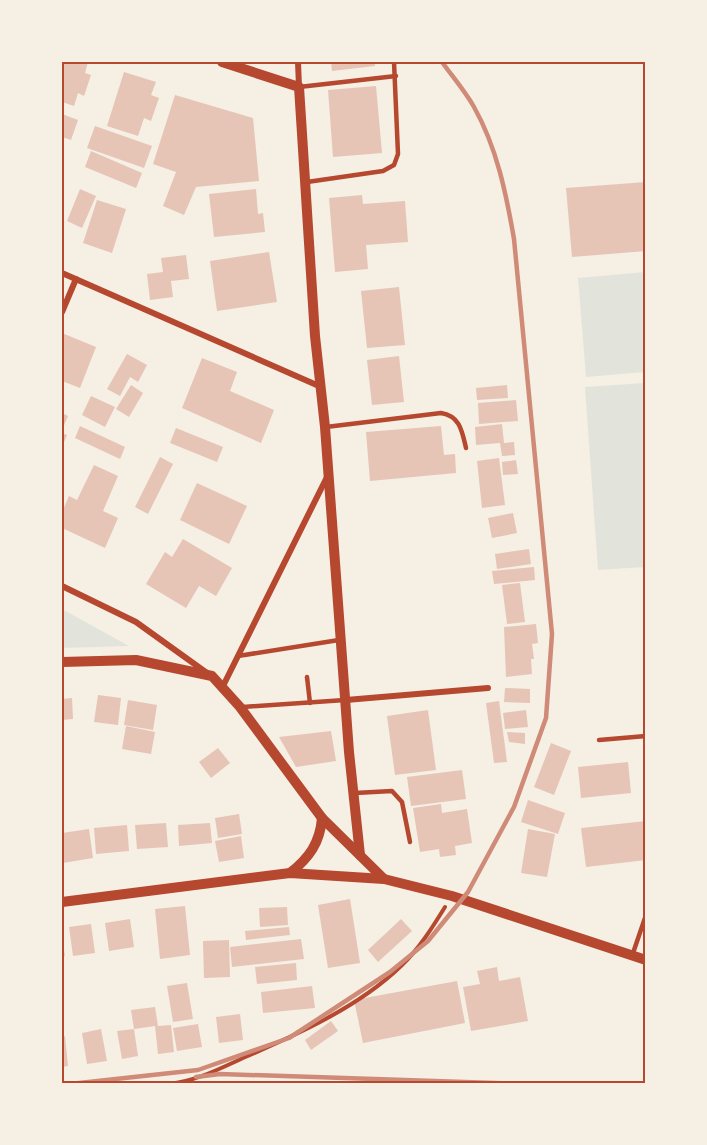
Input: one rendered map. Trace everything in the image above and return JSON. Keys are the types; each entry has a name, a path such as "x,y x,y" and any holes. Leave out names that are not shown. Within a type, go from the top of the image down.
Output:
{"street":[{"path":"222,62 299,87"},
{"path":"298,62 304,182 353,793 360,855"},
{"path":"62,273 320,386"},
{"path":"62,312 76,279"},
{"path":"223,686 328,474"},
{"path":"62,586 136,622 223,686 322,818 384,879"},
{"path":"62,662 136,660 212,676"},
{"path":"346,700 488,688"},
{"path":"290,873 314,849 319,838 322,818"},
{"path":"62,902 290,873 384,879 452,897 645,960"}],"lane":[{"path":"304,182 383,171 394,165 398,154 394,62"},
{"path":"299,87 396,76"},
{"path":"325,428 441,413 452,416 457,421 466,448"},
{"path":"236,656 304,648 341,640"},
{"path":"307,677 310,703"},
{"path":"240,707 346,700"},
{"path":"599,740 645,736"},
{"path":"353,793 392,791 402,802 410,842"},
{"path":"632,956 645,915"}],"path":[{"path":"169,1083 201,1077 286,1041 378,985 414,953 452,897"}],"shaded area":[{"path":"645,272 645,372 586,377 578,278"},
{"path":"645,383 645,567 598,570 585,387"},
{"path":"62,609 129,646 62,648"}],"building":[{"path":"62,62 88,62 85,73 91,75 84,96 78,93 74,106 62,102"},
{"path":"331,62 375,62 375,66 332,71"},
{"path":"124,72 156,82 151,95 159,98 151,121 144,118 138,136 107,126"},
{"path":"376,86 382,153 333,157 328,90"},
{"path":"175,95 253,118 259,181 196,187 184,215 163,206 176,172 153,164"},
{"path":"62,114 78,120 71,140 62,137"},
{"path":"95,126 152,146 144,168 87,148"},
{"path":"91,151 142,173 136,188 85,167"},
{"path":"646,182 646,251 572,257 566,188"},
{"path":"80,189 96,196 82,228 67,221"},
{"path":"256,189 258,214 263,213 265,232 214,237 209,194"},
{"path":"362,195 363,204 405,201 408,242 366,245 368,269 335,272 329,198"},
{"path":"97,200 126,209 112,253 83,243"},
{"path":"269,252 277,302 217,311 210,261"},
{"path":"186,255 189,279 171,281 173,297 150,300 147,274 163,272 161,258"},
{"path":"399,287 405,345 367,348 361,291"},
{"path":"62,333 96,347 80,388 62,381"},
{"path":"127,354 147,365 138,382 130,377 120,396 107,389"},
{"path":"399,356 404,402 372,405 367,360"},
{"path":"202,358 237,372 230,391 274,410 261,443 182,408"},
{"path":"131,385 143,393 129,417 116,409"},
{"path":"507,385 508,398 477,400 476,388"},
{"path":"91,396 115,407 105,427 82,415"},
{"path":"516,400 518,421 479,424 478,403"},
{"path":"62,413 68,416 62,430"},
{"path":"502,424 504,443 514,442 515,455 502,456 500,443 476,445 475,427"},
{"path":"80,426 125,447 120,459 75,438"},
{"path":"441,426 444,455 455,454 456,473 370,481 366,432"},
{"path":"176,428 223,447 217,462 170,443"},
{"path":"62,433 67,435 62,447"},
{"path":"160,457 173,464 148,514 135,507"},
{"path":"499,458 505,505 482,508 477,461"},
{"path":"516,460 518,474 503,475 502,462"},
{"path":"94,465 118,476 103,511 118,518 105,548 62,528 62,512 69,496 77,500"},
{"path":"197,483 247,506 229,544 180,520"},
{"path":"513,513 517,533 492,538 488,518"},
{"path":"183,539 232,568 216,596 199,586 186,608 146,584 165,552 172,557"},
{"path":"529,549 531,564 497,569 495,554"},
{"path":"534,567 535,580 494,584 492,571"},
{"path":"520,583 525,622 507,624 502,585"},
{"path":"536,624 538,643 532,644 534,659 531,659 532,674 506,677 504,627"},
{"path":"505,688 530,689 530,703 504,702"},
{"path":"98,695 121,698 118,725 94,722"},
{"path":"72,698 73,719 62,720 62,699"},
{"path":"128,700 157,705 153,730 124,725"},
{"path":"499,701 507,762 494,763 486,703"},
{"path":"428,710 436,770 395,775 387,716"},
{"path":"526,710 528,727 505,729 503,713"},
{"path":"126,726 155,732 151,754 122,749"},
{"path":"331,731 336,761 296,767 279,737"},
{"path":"507,732 525,733 525,744 509,742"},
{"path":"551,743 571,751 554,795 534,787"},
{"path":"218,748 230,763 211,778 199,762"},
{"path":"628,762 631,793 581,798 578,767"},
{"path":"462,770 466,799 411,806 407,777"},
{"path":"528,800 565,813 558,834 521,822"},
{"path":"441,804 442,813 467,809 472,843 455,846 456,855 440,857 439,849 420,852 413,808"},
{"path":"239,814 242,834 218,838 215,818"},
{"path":"646,821 646,860 586,867 581,828"},
{"path":"166,823 168,847 137,849 135,825"},
{"path":"210,823 212,843 179,846 178,825"},
{"path":"127,825 129,851 96,854 94,828"},
{"path":"89,829 93,858 63,863 62,833"},
{"path":"528,829 555,834 547,877 521,873"},
{"path":"241,836 244,858 219,862 215,841"},
{"path":"350,899 360,963 328,968 318,905"},
{"path":"185,906 190,955 160,959 155,909"},
{"path":"287,907 288,925 260,927 259,908"},
{"path":"130,919 134,947 109,951 105,923"},
{"path":"401,919 412,931 378,962 368,950"},
{"path":"91,924 95,953 73,956 69,927"},
{"path":"289,927 290,935 246,940 245,931"},
{"path":"62,939 65,956 62,957"},
{"path":"301,939 304,959 232,967 230,947"},
{"path":"229,940 230,977 204,978 203,941"},
{"path":"296,963 297,980 257,984 255,967"},
{"path":"497,967 499,981 520,977 528,1021 471,1031 463,987 480,984 477,971"},
{"path":"457,981 465,1023 363,1043 354,1000"},
{"path":"187,983 193,1019 173,1022 167,986"},
{"path":"312,986 315,1008 263,1013 261,992"},
{"path":"155,1007 158,1026 171,1025 174,1052 158,1054 155,1026 134,1029 131,1010"},
{"path":"240,1014 243,1040 219,1043 216,1017"},
{"path":"331,1021 338,1031 311,1050 305,1040"},
{"path":"198,1024 202,1047 177,1051 173,1028"},
{"path":"101,1029 107,1061 87,1064 82,1033"},
{"path":"134,1029 138,1056 122,1059 117,1031"},
{"path":"65,1036 68,1066 62,1067 62,1037"}],"railway":[{"path":"70,1084 198,1070 289,1038 390,972 428,941 468,892 514,807 546,718 552,634 514,239 504,188 489,138 463,89 442,62"},
{"path":"196,1077 220,1074 527,1084"}]}
